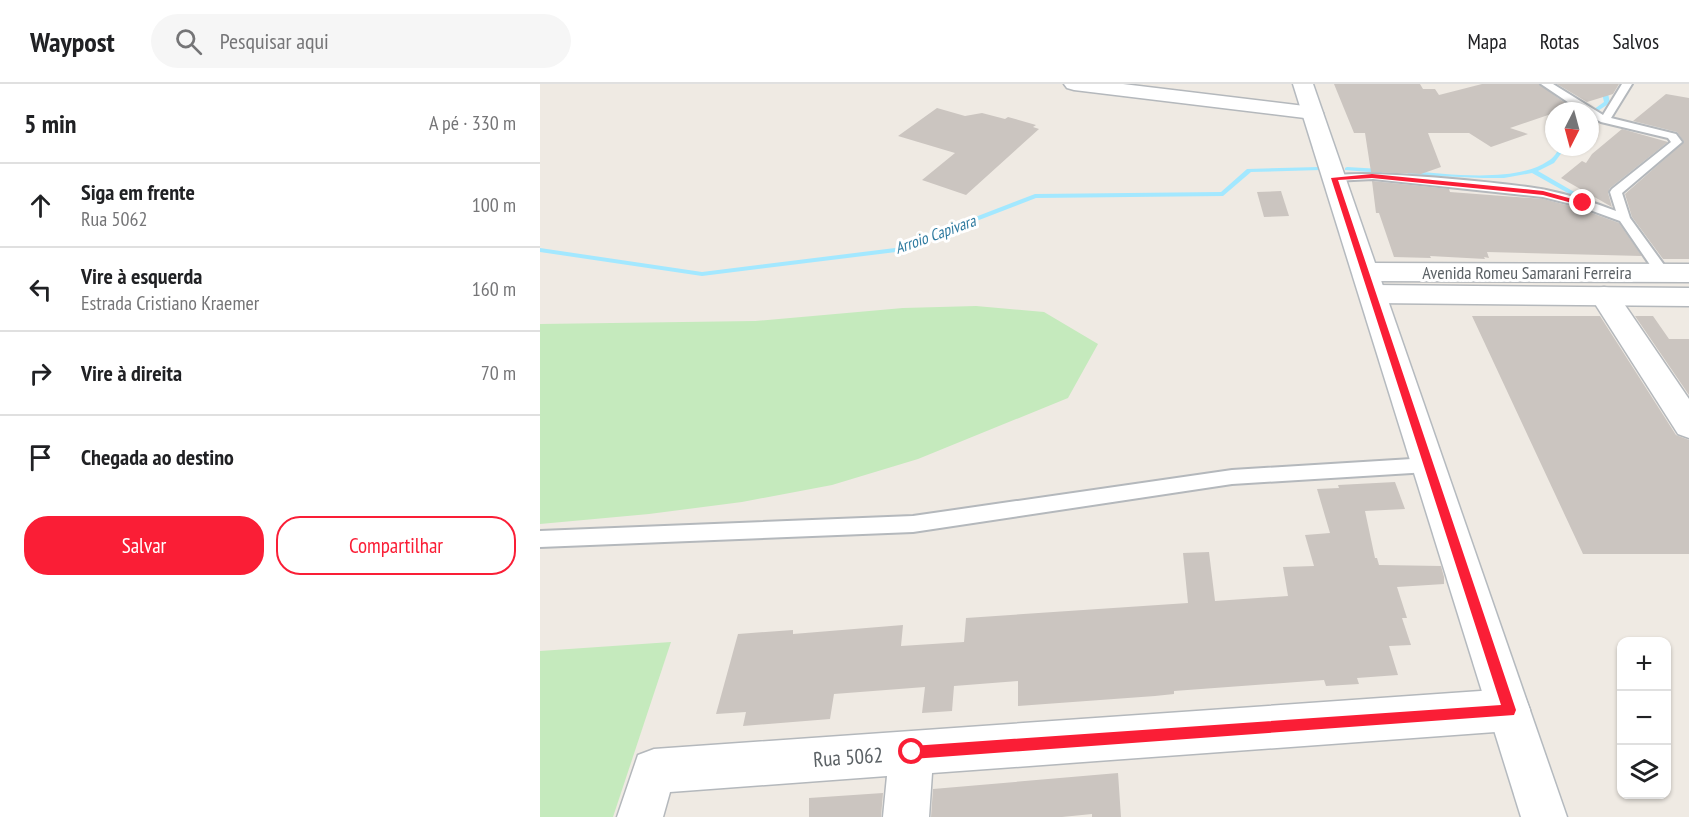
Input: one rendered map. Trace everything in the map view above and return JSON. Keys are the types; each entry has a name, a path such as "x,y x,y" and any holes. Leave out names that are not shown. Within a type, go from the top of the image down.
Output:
{"street":[{"path":"1303,84 1544,817"},
{"path":"1087,85 1313,113"},
{"name":"Avenida Romeu Samarani Ferreira","path":"1368,283 1662,272 1689,273"},
{"name":"Avenida Romeu Samarani Ferreira","path":"1368,283 1604,296 1689,297"},
{"path":"1604,296 1689,425"},
{"name":"Rua 5062","path":"640,817 654,771 1509,710"},
{"path":"906,817 912,752"}],"lane":[{"path":"1546,84 1573,102"},
{"path":"1605,120 1627,84"},
{"path":"1599,117 1672,136 1677,142 1617,190 1624,218 1662,272"},
{"path":"1334,178 1372,176 1543,193 1583,203 1624,218"},
{"path":"540,539 913,524 1232,477 1428,465"}],"green space":[{"path":"976,306 1044,312 1098,344 1068,398 918,459 832,485 742,502 649,514 540,524 540,324 755,321 903,308"},
{"path":"671,642 613,817 540,817 540,651"}],"building":[{"path":"1334,84 1420,84 1423,89 1435,89 1439,95 1482,84 1539,84 1564,102 1545,102 1545,116 1510,128 1528,134 1491,147 1469,133 1428,133 1441,167 1421,174 1371,172 1365,133 1354,133"},
{"path":"1557,84 1619,84 1613,94 1587,102"},
{"path":"1666,94 1689,98 1689,259 1663,259 1632,217 1625,194 1684,142 1677,132 1633,121"},
{"path":"937,108 965,116 982,113 1005,119 1008,117 1036,125 1033,127 1039,129 966,195 922,180 955,153 898,136"},
{"path":"1622,129 1668,142 1610,188 1608,193 1612,207 1561,178 1582,161 1586,163 1591,156 1599,156 1599,148"},
{"path":"1372,181 1449,189 1450,192 1543,199 1578,208 1619,223 1642,256 1487,252 1489,258 1484,257 1485,259 1394,257 1379,213 1376,213"},
{"path":"1281,191 1289,216 1264,217 1257,192"},
{"path":"1472,316 1600,316 1676,435 1689,440 1689,554 1583,554"},
{"path":"1635,316 1653,316 1669,339 1689,339 1689,395"},
{"path":"1395,482 1405,509 1365,511 1375,558 1379,565 1441,566 1444,577 1444,584 1397,587 1407,618 1402,618 1411,645 1389,646 1398,675 1357,678 1359,684 1326,686 1324,680 1018,706 1018,681 954,686 952,711 922,713 925,687 834,694 830,719 743,726 746,712 716,714 738,634 793,630 793,634 903,625 901,646 964,642 966,618 1188,603 1183,553 1209,552 1215,601 1288,596 1283,567 1314,566 1305,535 1330,533 1317,489 1339,488 1338,485"},
{"path":"1118,773 1121,817 1092,817 1092,814 1062,817 931,817 933,789"},
{"path":"883,793 881,817 809,817 809,798"}],"waterway":[{"name":"Arroio Capivara","path":"1599,108 1607,103 1603,84"},
{"name":"Arroio Capivara","path":"1410,173 1504,176 1539,169 1552,162 1557,156"},
{"name":"Arroio Capivara","path":"540,250 702,274 896,250 1035,196 1223,194 1249,170 1319,169"},
{"name":"Arroio Capivara","path":"1347,169 1381,171"},
{"path":"1534,171 1593,205"}],"route":[{"path":"912,752 1509,710 1334,178 1372,176 1543,193 1583,203"}]}
